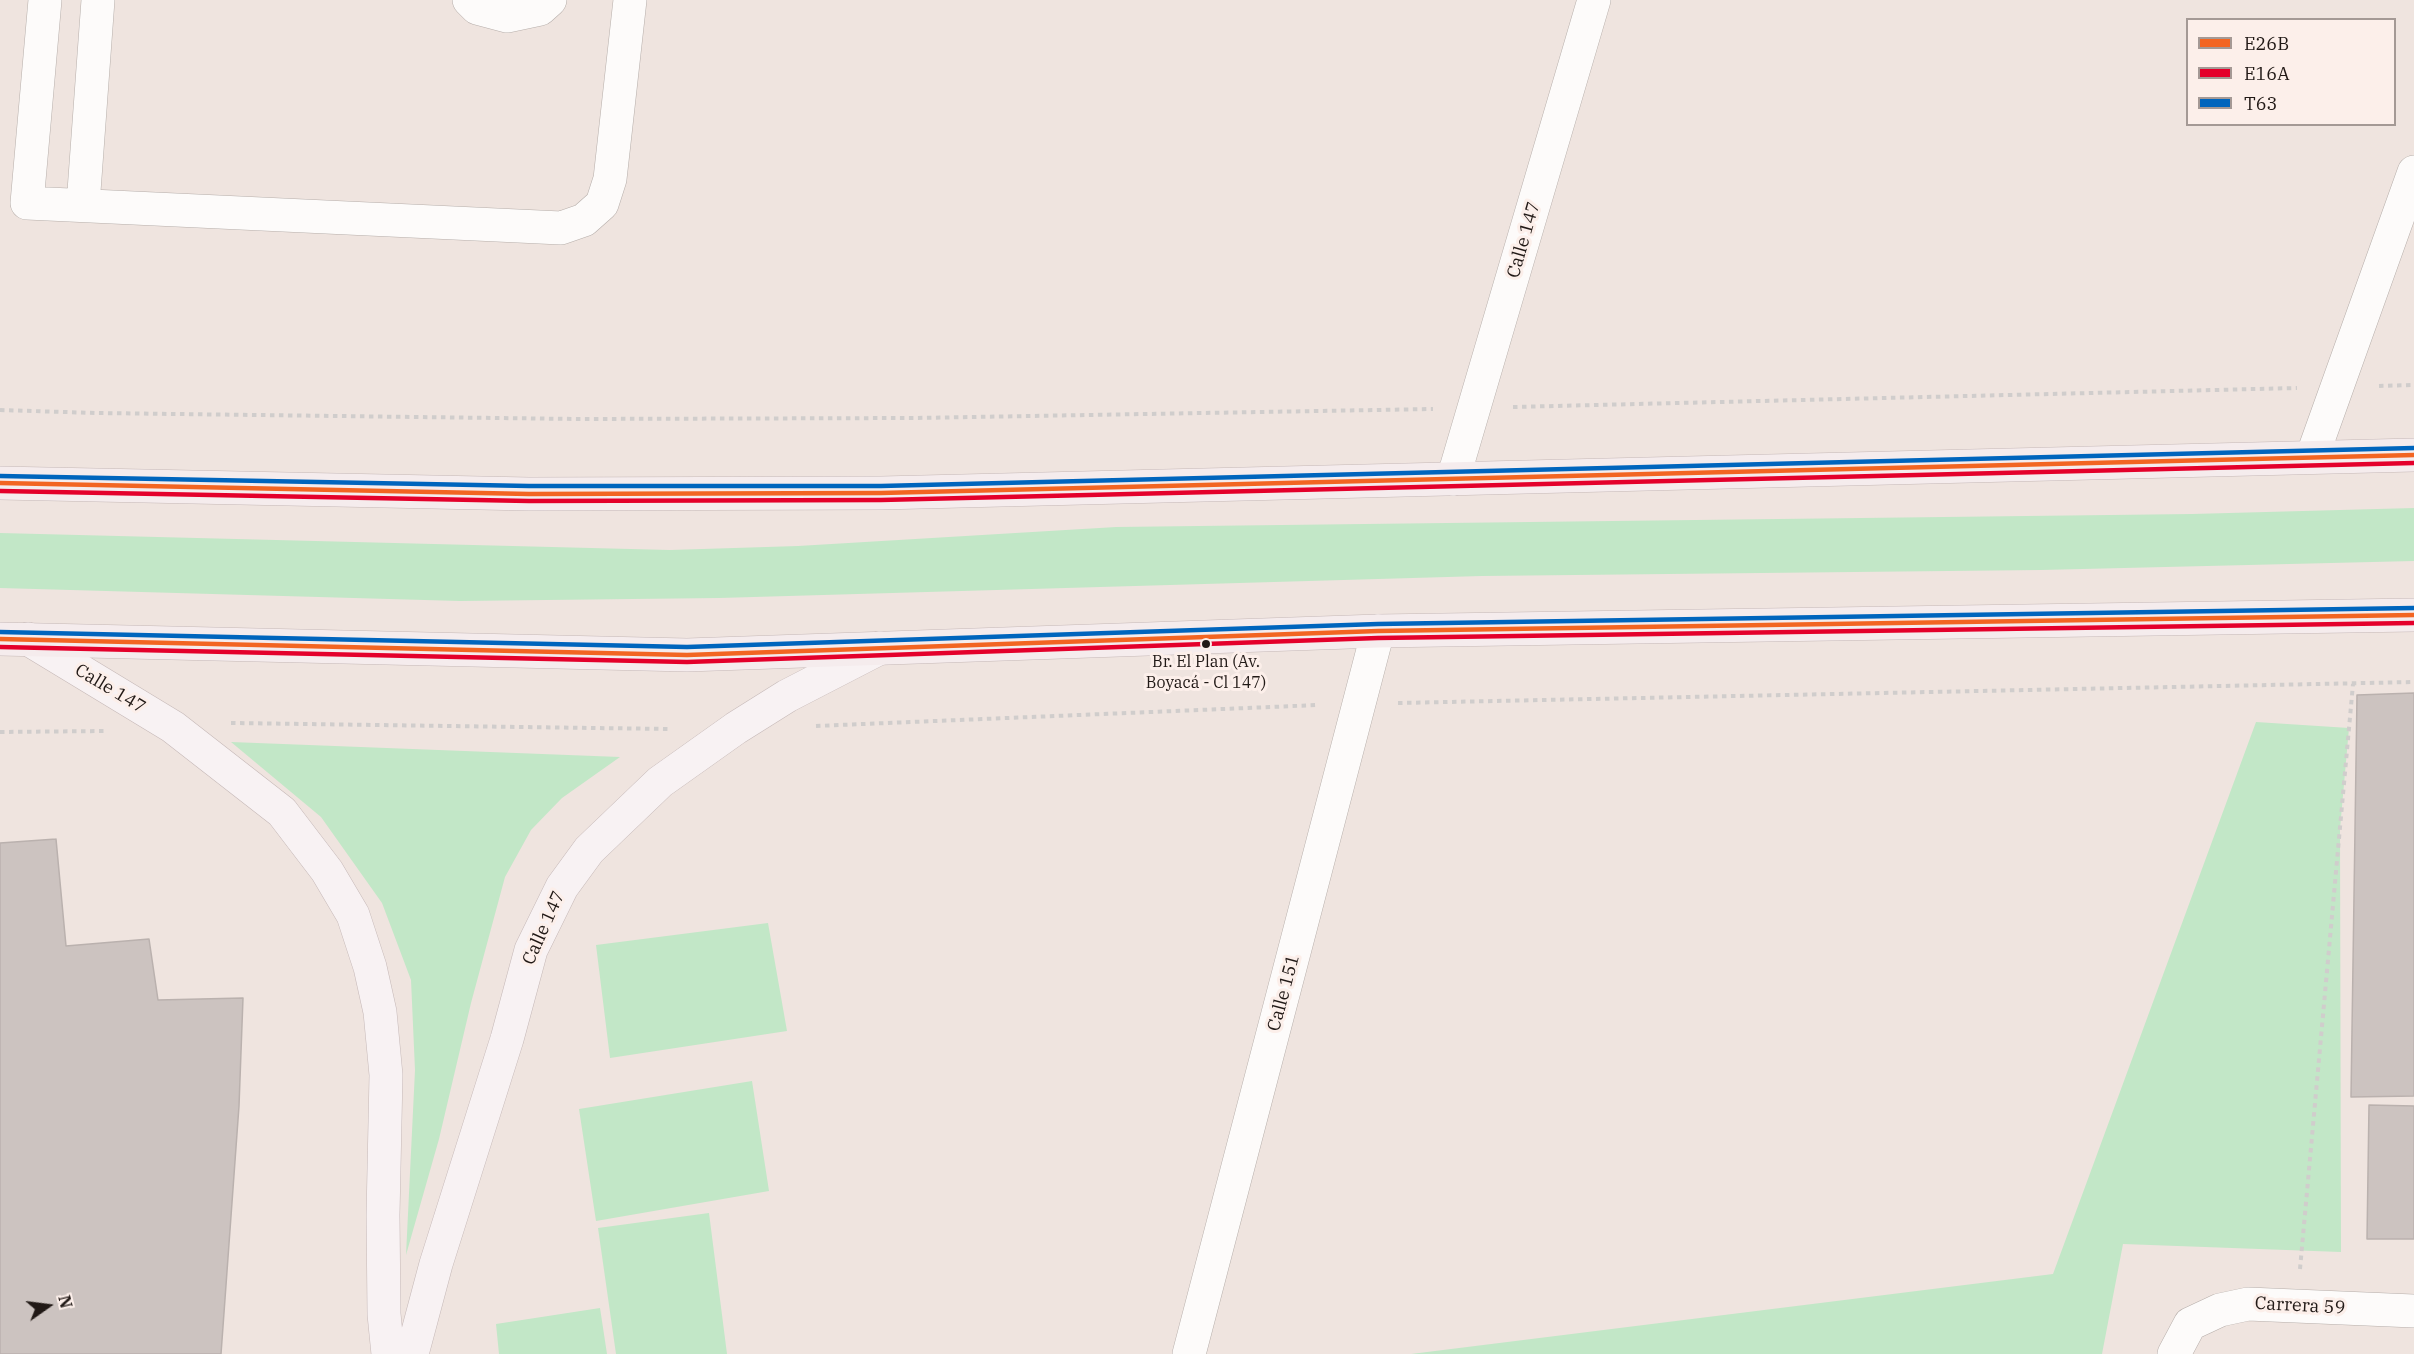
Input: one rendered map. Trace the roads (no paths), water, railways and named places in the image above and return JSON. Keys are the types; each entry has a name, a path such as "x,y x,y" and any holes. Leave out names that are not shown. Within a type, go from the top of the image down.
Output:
{"highway":[{"path":"0,483 529,495 892,493 2414,456"},
{"path":"14,639 687,655 1378,631 2414,615"}],"main road":[{"name":"Calle 147","path":"14,639 173,727 282,812 327,871 353,915 370,967 380,1012 386,1075 383,1215 384,1314 388,1354"},
{"name":"Calle 147","path":"412,1354 436,1264 507,1039 531,950 562,887 589,850 660,782 762,712 880,648"}],"street":[{"path":"45,0 27,203 561,228 584,220 602,204 610,179 630,0"},
{"path":"83,205 98,0"},
{"path":"469,0 477,8 507,16 540,9 550,0"},
{"name":"Calle 147","path":"1453,479 1594,0"},
{"path":"2312,458 2414,172"},
{"name":"Calle 151","path":"1189,1354 1378,631"},
{"name":"Carrera 59","path":"2174,1354 2190,1324 2220,1310 2247,1304 2414,1311"}],"place":[{"name":"Br. El Plan (Av. Boyacá - Cl 147)","path":"1206,644"}]}
